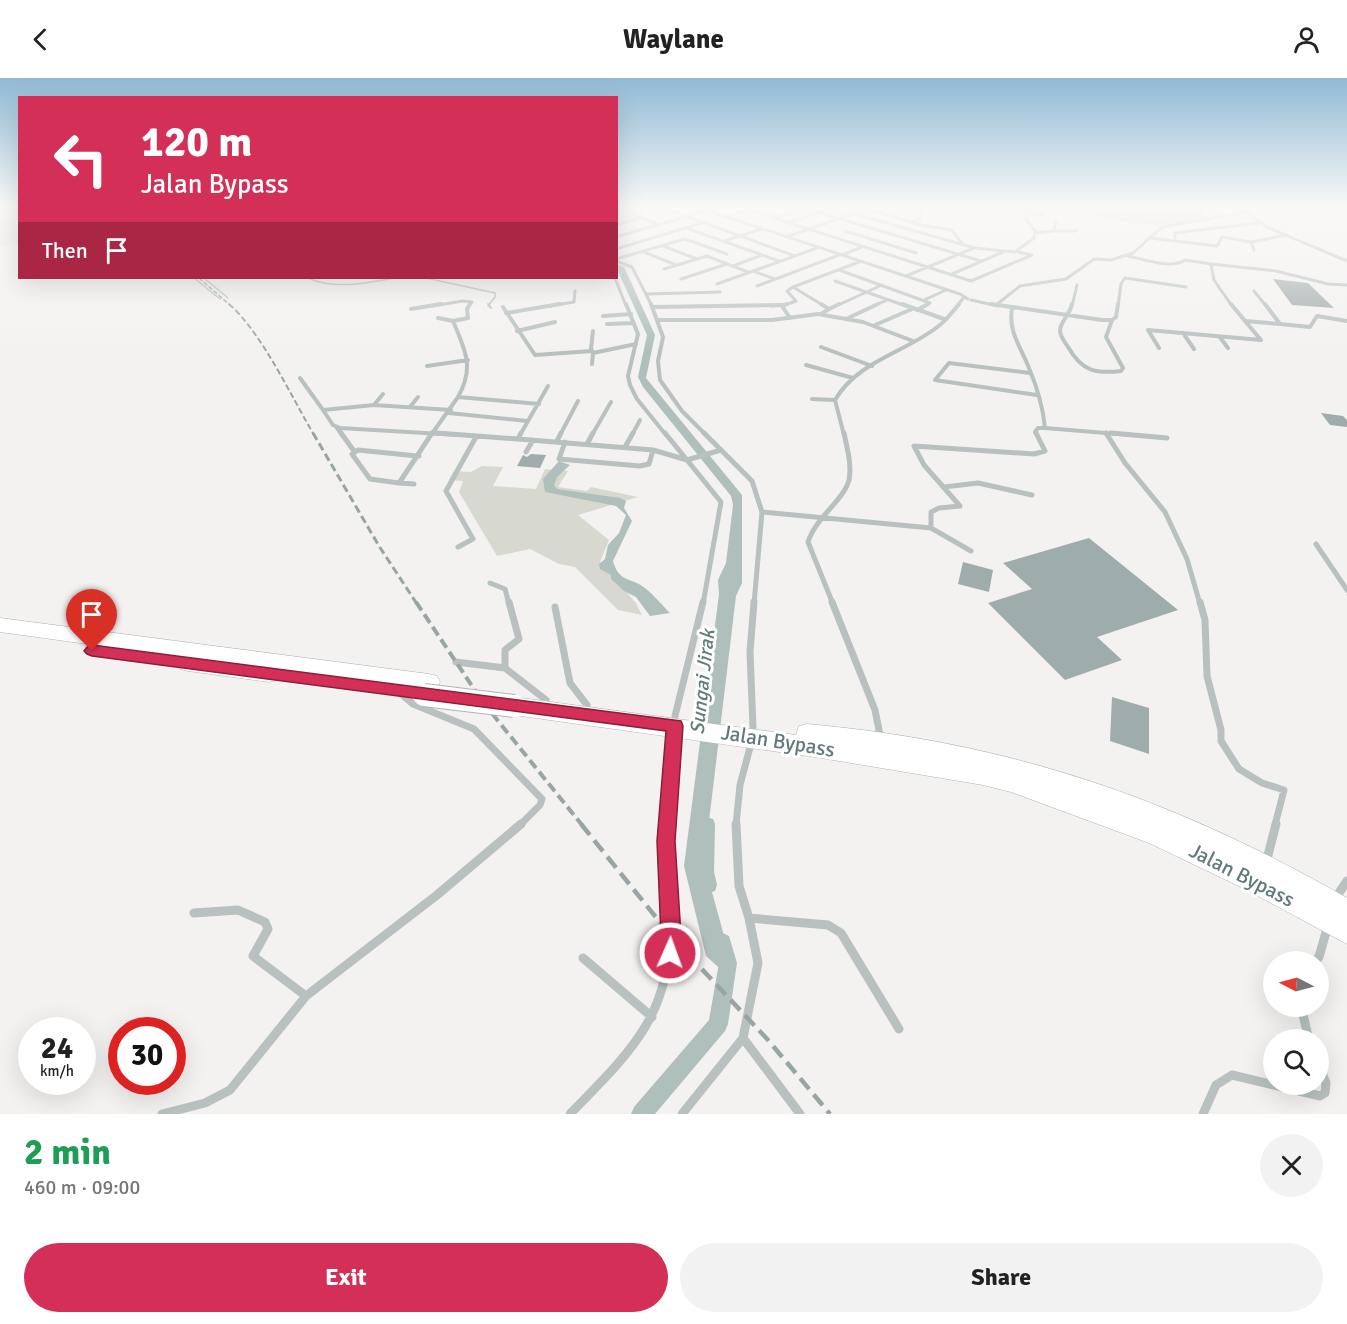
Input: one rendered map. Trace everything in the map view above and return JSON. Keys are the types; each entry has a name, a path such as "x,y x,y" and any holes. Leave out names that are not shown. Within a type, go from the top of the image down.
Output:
{"highway":[{"name":"Jalan Bypass","path":"0,625 515,701 746,731 982,775 1128,814 1168,820 1266,867 1339,917"},
{"name":"Jalan Bypass","path":"0,638 398,691 426,688"},
{"name":"Jalan Bypass","path":"515,701 546,700 587,705 680,722"},
{"name":"Jalan Bypass","path":"746,731 881,740 940,750 1048,778 1128,814 1201,854 1339,917"}],"street":[{"path":"618,259 634,254"},
{"path":"652,254 677,265"},
{"path":"684,254 697,259"},
{"path":"715,259 726,254"},
{"path":"790,254 795,256"},
{"path":"717,284 800,254"},
{"path":"887,254 975,281 1032,255 1029,254"},
{"path":"902,259 915,254"},
{"path":"952,275 997,254"},
{"path":"733,266 762,255 779,261"},
{"path":"757,286 841,255 968,299 1012,309 1112,320"},
{"path":"905,276 958,255 981,261"},
{"path":"664,269 707,256 776,279"},
{"path":"996,305 1020,286 1061,281 1094,259 1111,260 1127,256 1171,264 1185,261 1269,270 1328,284 1347,285"},
{"path":"618,261 632,267 658,320 663,337 658,361 660,380 682,411 718,451 752,481 762,512 746,731 735,831 739,886 749,918 758,963 743,1038 682,1114"},
{"path":"652,307 747,307 783,304 796,301 787,291 793,287 860,261"},
{"path":"681,279 727,264"},
{"path":"1160,348 1148,330 1261,340 1220,290 1211,272 1211,264"},
{"path":"839,270 930,303 874,326"},
{"path":"782,276 802,283"},
{"path":"1077,285 1070,314 1061,326 1060,334 1076,360 1096,372 1114,373 1123,368 1106,337 1112,320 1116,317 1121,284 1125,278 1186,286"},
{"path":"570,1114 625,1055 652,1017 669,969 671,936 666,841 680,722 721,508 718,497 690,459 637,399 630,385 628,376 638,334 615,279"},
{"path":"835,281 944,319"},
{"path":"822,314 882,285"},
{"path":"793,287 829,309"},
{"path":"924,300 945,290"},
{"path":"506,313 574,302 574,291"},
{"path":"1254,291 1280,324"},
{"path":"647,294 720,292"},
{"path":"881,740 875,710 808,542 819,518 846,487 849,478 846,441 835,400 843,384 934,330 968,299"},
{"path":"847,318 887,300"},
{"path":"411,309 472,301 467,309 468,318 453,321 438,318"},
{"path":"783,304 782,307 790,318"},
{"path":"503,307 535,355 592,352 636,344"},
{"path":"1012,309 1009,321 1011,333 1030,373 1044,413 1045,428"},
{"path":"603,316 631,314"},
{"path":"658,320 750,321 822,314 874,326 913,341"},
{"path":"1245,321 1311,327 1317,316 1347,321"},
{"path":"399,483 419,456 432,433 450,412 470,372 468,360 453,321"},
{"path":"517,331 555,322"},
{"path":"608,324 634,323"},
{"path":"592,331 592,364"},
{"path":"1183,333 1194,349"},
{"path":"1219,336 1228,348"},
{"path":"821,347 872,366"},
{"path":"427,366 468,360"},
{"path":"1030,373 949,363 935,380 1037,395"},
{"path":"806,365 853,378"},
{"path":"300,378 333,427 354,451 352,454 370,479 414,483"},
{"path":"518,439 548,386"},
{"path":"374,405 383,394"},
{"path":"410,407 418,397"},
{"path":"458,397 539,404"},
{"path":"813,399 835,400"},
{"path":"557,441 578,401"},
{"path":"587,444 611,402"},
{"path":"323,410 374,405 528,421"},
{"path":"625,447 640,420"},
{"path":"337,429 358,428 557,441 653,450 690,459 718,451"},
{"path":"914,446 1038,454 1045,451 1035,430 1045,428 1140,438 1167,438"},
{"path":"1106,433 1125,463 1165,512 1187,559 1205,620 1207,676 1221,730 1221,741 1239,769 1263,783 1284,790 1280,812 1269,843 1266,867"},
{"path":"458,547 473,539 446,491 476,437"},
{"path":"914,446 918,439"},
{"path":"526,452 533,440"},
{"path":"565,442 559,459 640,466 649,464 653,450"},
{"path":"914,446 922,466 955,498 960,507 934,510 930,515 931,528"},
{"path":"354,451 419,456"},
{"path":"944,487 978,483 1032,495"},
{"path":"762,512 931,528 971,551"},
{"path":"1316,544 1347,590"},
{"path":"490,583 506,591 519,639 508,644 504,649 505,668"},
{"path":"555,607 570,683 587,705"},
{"path":"456,662 505,668 526,687 546,700"},
{"path":"162,1114 205,1103 230,1090 306,996 437,896 508,837 536,810 541,802 542,799 474,729 413,704 398,691"},
{"path":"1322,951 1339,917 1347,881"},
{"path":"194,913 235,908 249,912 266,922 268,929 253,956 306,996"},
{"path":"749,918 828,925 842,933 900,1029"},
{"path":"583,958 652,1017"},
{"path":"743,1038 800,1114"},
{"path":"1203,1114 1209,1104 1215,1083 1220,1078 1232,1075 1263,1082"}],"shaded area":[{"path":"618,265 624,267 655,335 646,378 742,495 742,583 736,596 704,863 726,943 727,975 706,956 684,866 719,594 718,580 726,563 733,505 731,496 643,387 638,377 647,335 618,271"},
{"path":"559,461 570,465 557,477 554,485 557,489 620,498 626,501 624,508 632,521 613,561 622,576 645,588 670,613 650,616 636,597 624,591 611,579 611,575 600,569 599,564 605,559 608,545 619,533 626,515 616,506 545,492 543,479"},
{"path":"482,466 503,467 493,486 536,489 545,469 568,471 558,487 587,491 591,487 638,497 578,515 609,540 600,562 636,603 642,615 618,610 575,567 559,564 530,549 497,556 459,492 463,481 449,480 454,471 471,472"}],"building":[{"path":"1273,279 1308,283 1334,308 1292,305"},
{"path":"1321,413 1343,416 1347,420 1347,427 1330,425"},
{"path":"531,454 546,455 540,468 517,466 523,455 527,457"},
{"path":"1089,538 1178,610 1097,637 1122,660 1065,680 988,603 1032,589 1003,563"},
{"path":"963,562 993,570 989,592 958,584"},
{"path":"1112,697 1149,708 1149,754 1110,741"}],"waterway":[{"path":"195,279 220,299"},
{"path":"205,279 228,298"},
{"path":"310,279 340,285 388,279"},
{"path":"431,279 495,293 495,297 489,305"},
{"name":"Sungai Jirak","path":"707,824 706,872 709,885"},
{"name":"Sungai Jirak","path":"641,1114 718,1024 728,963 723,942"}],"railway":[{"path":"200,279 231,306"},
{"path":"231,306 253,331 264,348 314,435"},
{"path":"313,433 379,546 417,604"},
{"path":"416,602 482,701 582,825"},
{"path":"581,824 671,936 768,1040 830,1114"}],"route":[{"path":"92,651 675,726 666,841 670,899 670,953"}]}
